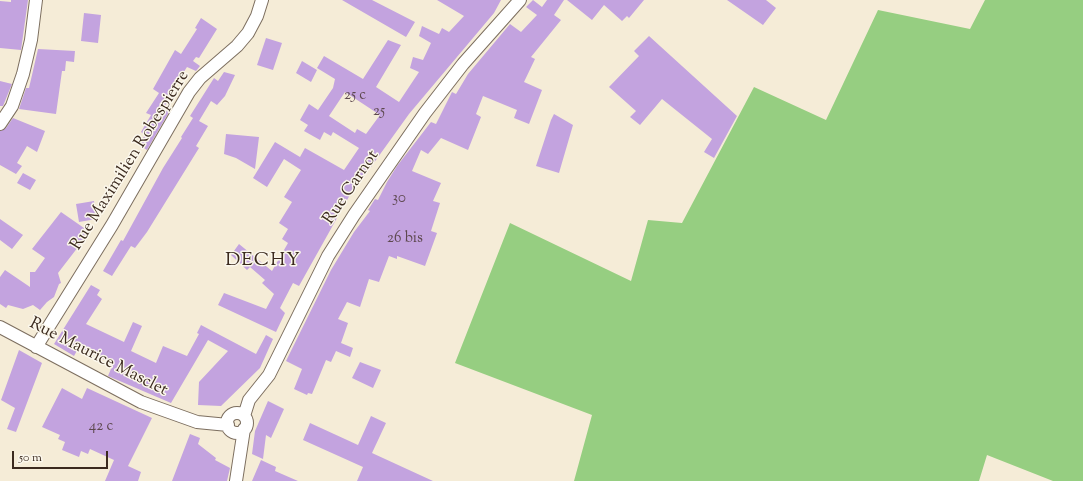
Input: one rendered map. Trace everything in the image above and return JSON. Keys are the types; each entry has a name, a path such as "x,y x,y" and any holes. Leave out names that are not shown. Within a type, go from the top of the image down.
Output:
{"street":[{"path":"0,124 12,106 24,74 31,40 36,0"},
{"name":"Rue Maximilien Robespierre","path":"36,347 112,224 189,92 200,78 237,46 248,33 257,16 262,0"},
{"name":"Rue Carnot","path":"244,416 249,400 268,375 328,256 354,215 425,113 464,64 520,0"},
{"name":"Rue Maurice Masclet","path":"0,327 114,390 162,411 197,422 228,424"},
{"path":"236,481 244,429 247,422 244,416 238,413 232,414 228,419 228,424 231,430 234,432 244,429"}],"green space":[{"path":"985,0 1083,0 1083,481 1053,481 987,455 979,481 574,481 592,415 455,363 510,223 631,281 648,220 682,223 754,87 826,120 878,10 970,29"}],"building":[{"path":"11,0 28,0 21,50 0,48 0,1 11,2"},
{"path":"342,0 372,0 415,22 406,37"},
{"path":"437,0 501,0 494,13 409,114 358,185 356,184 299,286 293,283 280,308 285,313 276,332 218,305 224,293 266,309 274,294 262,283 265,280 250,267 247,270 231,255 239,244 272,271 288,243 282,239 288,229 279,223 292,202 284,197 301,170 284,159 267,187 253,178 275,142 300,157 305,148 344,170 359,148 333,132 331,136 324,132 320,140 304,131 308,125 300,120 309,104 318,110 333,88 335,79 317,68 324,56 363,79 388,40 401,45 376,87 399,102 419,72 410,68 413,57 423,60 431,43 419,36 422,26 439,34 442,28 449,32 464,16","holes":["345,92 380,115 366,134 357,129 355,133 329,116"]},
{"path":"533,0 542,7 547,0 564,0 554,15 561,20 531,57 535,59 524,82 542,90 529,124 514,118 517,110 483,96 476,114 481,117 468,150 441,138 428,154 421,150 412,171 441,183 433,201 440,203 431,231 437,233 425,266 397,256 397,259 389,256 379,282 369,279 360,307 347,302 338,319 348,323 341,343 353,348 350,357 336,351 331,362 326,360 312,394 308,393 307,395 294,389 302,369 286,361 331,270 354,232 370,211 368,210 375,199 378,200 397,166 431,122 436,124 452,92 456,94 468,74 510,24 521,32 537,15 526,7"},
{"path":"567,0 644,0 629,18 627,16 622,21 604,5 592,20"},
{"path":"727,0 766,0 776,8 763,25"},
{"path":"84,13 101,15 98,43 81,41"},
{"path":"201,18 217,29 199,58 196,57 193,61 200,66 196,71 187,67 167,98 169,99 163,109 169,112 147,150 139,145 145,135 141,132 151,115 146,113 159,93 153,89 175,50 181,54 197,29 195,28"},
{"path":"649,36 737,116 714,158 704,152 712,139 662,99 640,125 630,117 636,111 609,87 639,56 634,51"},
{"path":"266,38 282,43 273,70 257,65"},
{"path":"38,49 75,51 74,62 66,61 65,71 62,71 56,114 19,109 26,88 29,88"},
{"path":"302,61 317,70 311,82 296,73"},
{"path":"224,72 235,75 225,96 217,105 211,101 199,121 208,126 196,146 199,148 147,232 135,248 131,246 112,276 103,271 121,240 123,241 163,168 182,138 181,137 193,118 190,116 214,78 218,81"},
{"path":"0,81 12,84 3,106 0,106"},
{"path":"554,114 573,125 559,173 536,166"},
{"path":"13,118 45,131 37,152 27,146 17,163 22,166 16,174 0,165 0,131 6,128"},
{"path":"226,134 259,137 255,169 236,158 224,154"},
{"path":"23,173 36,180 30,190 17,183"},
{"path":"94,201 96,219 79,222 76,204"},
{"path":"61,212 84,228 85,238 58,273 61,283 59,284 54,297 40,310 33,305 23,309 8,305 6,308 0,304 0,277 5,270 30,287 30,272 35,272 45,258 32,249"},
{"path":"0,219 23,235 12,249 0,240"},
{"path":"91,285 100,290 97,295 102,299 86,324 124,342 133,322 142,326 131,351 156,363 163,346 187,356 199,334 197,333 201,325 256,354 266,335 273,339 260,368 221,406 198,405 199,382 228,351 208,340 171,403 108,376 113,364 79,347 74,356 54,344"},
{"path":"19,350 42,363 16,432 7,429 15,408 1,400"},
{"path":"360,362 381,370 373,388 352,378"},
{"path":"62,388 82,399 87,388 152,418 128,466 141,472 138,481 105,481 114,460 90,449 88,454 81,451 79,457 62,450 65,442 58,439 60,435 42,427"},
{"path":"268,401 284,409 271,438 266,435 263,459 252,454 255,431"},
{"path":"371,416 386,423 372,453 433,481 357,481 363,467 303,440 310,423 358,445"},
{"path":"190,434 200,438 198,444 216,458 215,460 230,468 227,481 172,481"},
{"path":"261,460 276,467 275,471 298,481 252,481"}],"district":[{"name":"DECHY","path":"263,262"}]}
